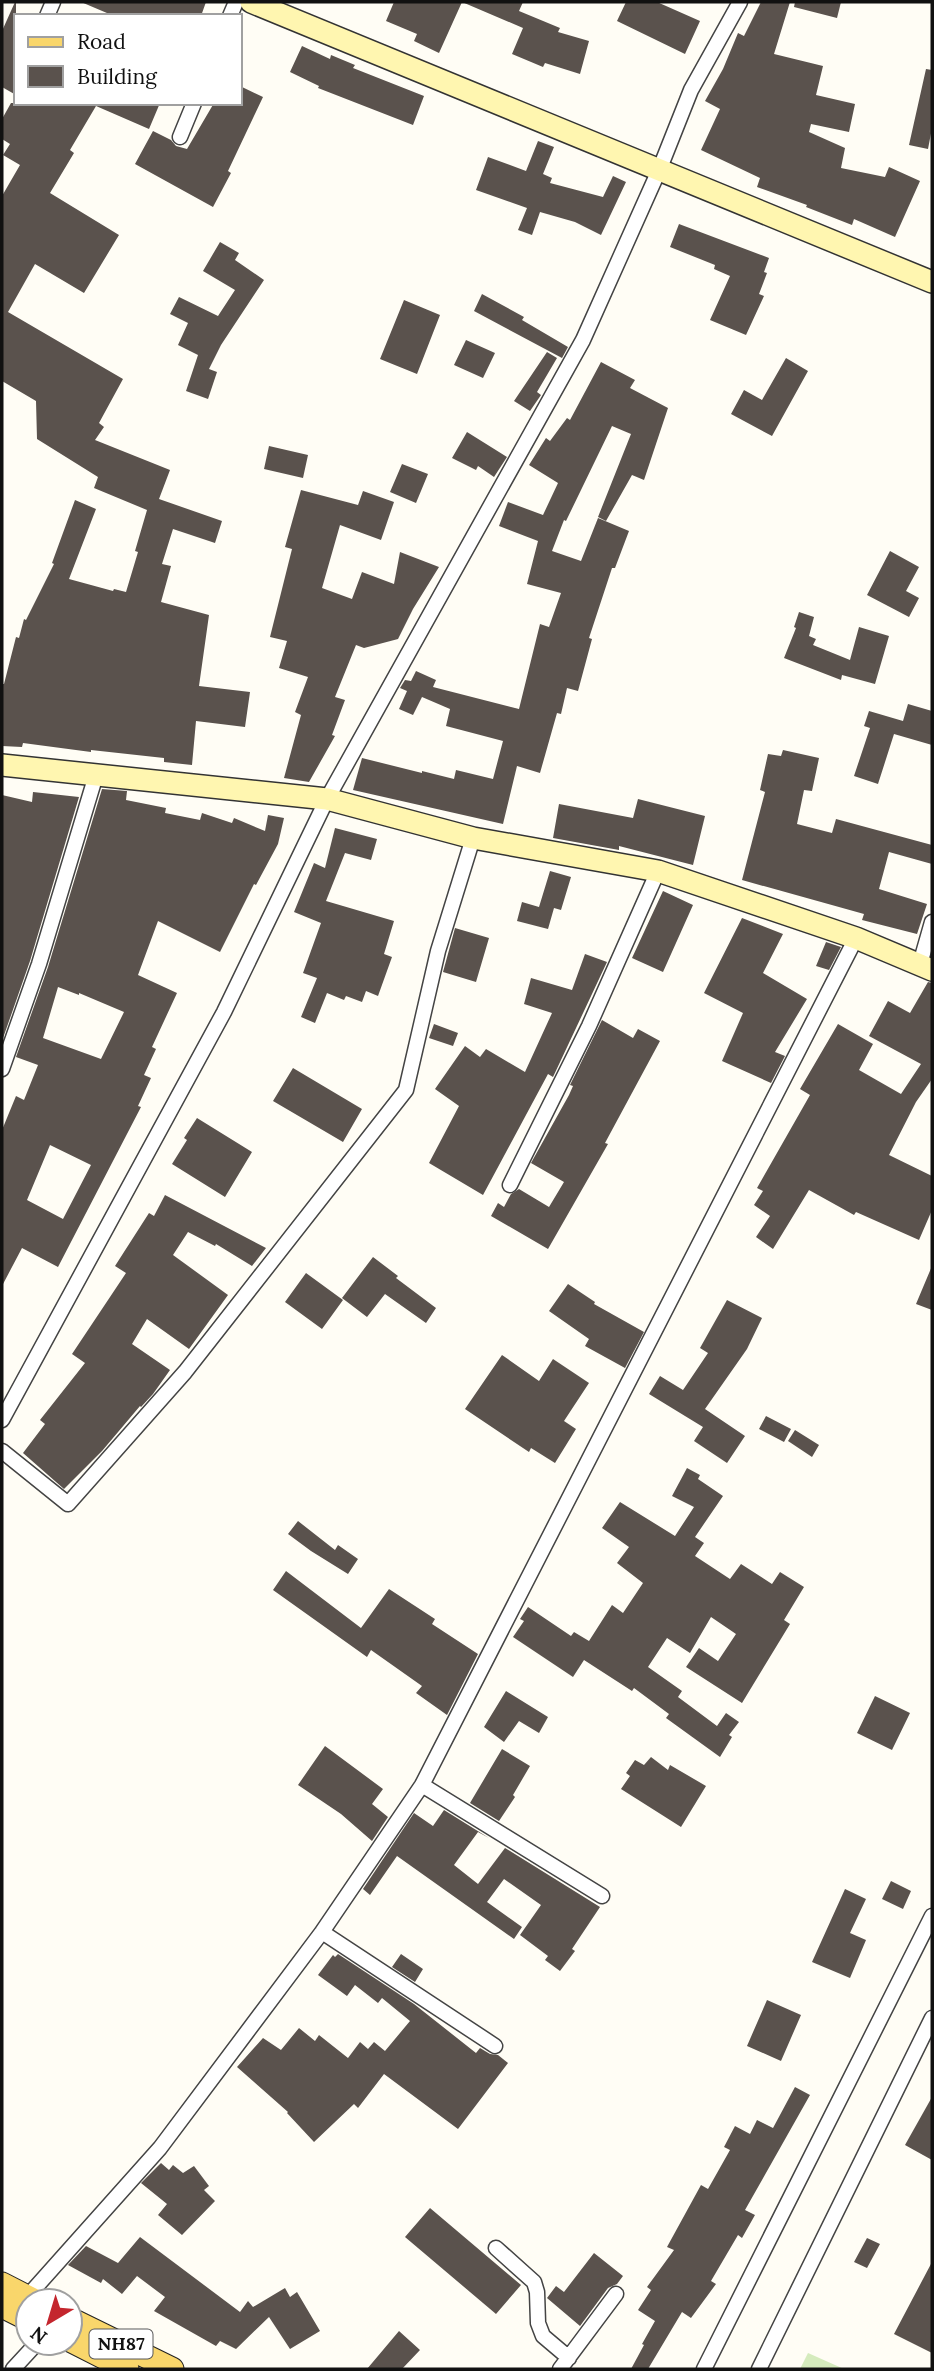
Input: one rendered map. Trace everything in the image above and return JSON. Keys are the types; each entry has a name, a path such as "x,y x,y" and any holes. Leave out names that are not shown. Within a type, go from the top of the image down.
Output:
{"main road":[{"name":"NH87","path":"84,2326 172,2369"},
{"name":"NH87","path":"84,2347 127,2369"}],"street":[{"path":"251,2 932,282"},
{"path":"2,1420 224,1012 327,799 583,340 660,168 691,90 740,2"},
{"path":"180,137 193,105"},
{"path":"2,765 327,799 473,838 658,871 856,938 926,967 932,922"},
{"path":"2,1069 39,964 96,775"},
{"path":"2,1451 68,1504 185,1372 406,1090 438,951 473,838"},
{"path":"510,1185 589,1026 658,871"},
{"path":"46,2287 160,2148 322,1932 422,1785 856,938"},
{"path":"422,1785 601,1896"},
{"path":"705,2369 932,1916"},
{"path":"322,1932 495,2046"},
{"path":"759,2369 932,2018"},
{"path":"496,2248 534,2282 538,2323 543,2336 565,2364 616,2294"}],"green space":[{"path":"808,2353 844,2369 800,2369"}],"building":[{"path":"16,2 14,94 2,87 2,31"},
{"path":"81,2 206,2 202,14 109,14"},
{"path":"394,2 462,2 439,53 414,41 417,34 386,21"},
{"path":"462,2 523,2 519,11 560,28 558,32 589,41 580,74 545,63 543,67 512,54 523,28"},
{"path":"626,2 657,2 700,21 685,54 617,21"},
{"path":"761,2 790,2 774,54 823,66 816,95 855,104 849,132 811,124 809,132 845,148 841,168 885,177 889,167 920,181 895,237 854,219 852,225 757,187 760,178 701,150 720,109 705,101 723,69 738,33 744,36"},
{"path":"795,2 841,2 837,18 794,7"},
{"path":"302,46 330,59 331,55 355,65 353,68 424,96 413,125 318,88 319,86 290,72"},
{"path":"926,69 932,70 932,128 928,149 909,145"},
{"path":"242,87 263,97 228,171 231,173 213,207 135,164 153,131 171,140 176,146 187,149 213,105 242,105"},
{"path":"11,103 159,105 149,129 96,106 70,150 74,153 50,193 119,235 84,293 35,264 8,312 123,379 99,423 104,427 95,440 170,470 159,499 222,521 215,543 173,529 162,564 171,566 161,602 209,615 199,686 250,692 245,727 196,721 192,765 164,762 164,758 23,743 22,747 2,746 2,684 16,637 19,638 24,619 26,620 54,564 52,563 75,500 96,509 69,579 113,591 126,592 147,510 94,488 98,477 37,439 36,401 2,381 2,196 20,165 3,155 10,144 2,139 2,119"},
{"path":"538,141 554,147 543,174 552,178 550,183 603,197 613,176 626,182 601,235 575,222 540,212 532,235 518,230 527,208 476,190 488,157 526,171"},
{"path":"679,224 769,258 759,294 764,296 746,335 710,320 730,276 714,269 715,265 670,247"},
{"path":"220,242 239,253 235,260 264,280 221,345 209,369 217,372 208,399 186,391 198,355 178,345 188,323 170,314 179,297 218,316 235,290 203,271"},
{"path":"482,294 524,317 522,320 568,347 562,358 474,311"},
{"path":"404,300 440,315 417,374 380,359"},
{"path":"466,340 495,353 483,378 454,365"},
{"path":"547,352 557,358 537,392 541,395 530,411 514,401"},
{"path":"786,358 808,371 772,436 731,414 744,390 762,400"},
{"path":"601,362 635,380 630,388 668,408 644,480 632,475 606,521 598,517 631,434 612,426 566,521 564,520 552,551 581,561 598,518 629,531 615,568 612,568 589,638 592,639 578,691 567,688 561,714 557,713 540,773 517,766 503,824 353,790 362,758 454,779 456,770 493,779 503,741 446,726 450,709 422,697 413,715 399,709 407,691 400,688 405,680 411,681 416,671 436,680 433,687 519,709 540,624 549,627 561,593 527,584 538,541 499,526 508,502 543,515 558,483 529,465 546,438 550,441 567,418 570,420"},
{"path":"467,432 507,457 494,477 478,466 476,470 452,458"},
{"path":"269,446 308,455 303,478 264,469"},
{"path":"402,464 428,474 416,503 390,492"},
{"path":"301,490 358,505 363,491 394,502 381,540 340,525 322,588 352,599 362,572 394,584 400,552 439,567 398,639 364,648 356,645 335,697 345,700 332,735 335,736 309,782 284,778 301,715 295,712 308,677 279,668 287,641 270,637 292,549 285,547"},
{"path":"890,551 919,567 906,591 919,598 909,617 867,595"},
{"path":"799,612 814,617 809,636 816,639 813,645 850,660 859,627 889,636 875,684 842,675 841,680 784,658 796,628 794,627"},
{"path":"908,704 932,711 932,745 894,734 878,784 854,776 870,728 864,726 869,711 903,721"},
{"path":"783,750 819,758 812,791 804,790 797,824 832,833 836,819 932,845 932,864 889,852 879,889 927,904 917,934 862,920 864,914 742,880 765,792 760,790 768,754 781,756"},
{"path":"102,789 127,791 126,800 166,808 165,813 200,820 202,813 232,823 234,818 265,831 268,815 284,818 278,844 256,885 254,884 220,952 158,921 138,975 177,993 152,1047 156,1049 144,1075 151,1078 138,1106 141,1107 58,1267 22,1248 2,1286 2,1130 16,1096 24,1100 38,1065 16,1057 48,967","holes":["58,987 124,1012 101,1059 43,1038","50,1145 91,1165 63,1219 27,1200"]},
{"path":"33,792 79,797 30,961 2,1041 2,795 32,802"},
{"path":"638,799 705,816 693,865 619,846 619,850 553,838 559,804 633,818"},
{"path":"335,828 377,839 371,860 345,853 326,901 394,921 384,954 392,957 378,996 366,991 362,1002 346,996 344,1000 327,993 315,1023 301,1017 317,978 303,973 321,923 294,912 314,863 325,868"},
{"path":"550,871 571,877 561,910 554,908 548,929 517,921 522,902 539,907"},
{"path":"663,891 693,905 663,972 632,958"},
{"path":"742,918 783,934 763,973 807,999 775,1052 785,1056 771,1083 722,1061 743,1013 704,993"},
{"path":"455,928 489,938 476,982 443,972"},
{"path":"826,942 841,947 829,970 816,966"},
{"path":"585,954 607,962 553,1077 548,1074 483,1195 429,1163 459,1106 435,1089 465,1046 480,1057 486,1049 525,1072 552,1013 524,1004 531,978 572,990"},
{"path":"928,982 932,983 932,1079 916,1102 889,1155 932,1176 932,1210 919,1240 856,1212 854,1215 809,1190 773,1249 756,1237 770,1216 754,1205 763,1191 757,1188 810,1095 800,1089 838,1024 873,1044 859,1070 901,1094 921,1064 869,1036 888,1001 910,1013"},
{"path":"602,1020 633,1038 638,1029 660,1041 605,1143 608,1144 548,1249 491,1216 498,1203 504,1207 511,1194 519,1189 549,1207 564,1182 531,1163 569,1095 573,1086 570,1085"},
{"path":"434,1024 458,1033 453,1046 429,1038"},
{"path":"293,1068 362,1109 343,1142 273,1101"},
{"path":"197,1118 252,1152 225,1197 172,1164"},
{"path":"165,1195 266,1248 252,1266 216,1244 215,1246 188,1232 173,1255 228,1295 189,1349 147,1319 132,1344 170,1370 153,1394 64,1489 23,1453 45,1424 40,1420 85,1363 72,1354 126,1273 115,1266 149,1213 154,1216"},
{"path":"373,1257 436,1308 426,1323 385,1294 367,1317 342,1298"},
{"path":"932,1266 932,1310 916,1304"},
{"path":"306,1273 343,1300 322,1329 285,1302"},
{"path":"568,1284 595,1302 594,1304 644,1332 625,1368 585,1346 589,1339 549,1311"},
{"path":"727,1300 762,1318 747,1349 705,1409 745,1436 727,1463 694,1441 703,1427 649,1394 660,1376 683,1390 708,1353 700,1348"},
{"path":"502,1355 539,1381 553,1359 589,1383 564,1421 576,1429 555,1463 531,1448 529,1452 465,1409"},
{"path":"766,1416 791,1429 784,1442 759,1429"},
{"path":"795,1430 819,1445 812,1457 788,1441"},
{"path":"687,1468 700,1475 698,1479 723,1496 695,1537 704,1543 695,1556 730,1579 741,1564 772,1584 780,1572 804,1587 784,1620 790,1624 742,1703 686,1667 699,1648 718,1661 736,1634 711,1617 690,1653 667,1638 648,1667 682,1691 678,1697 717,1726 726,1713 739,1722 729,1735 732,1737 720,1757 666,1718 669,1714 634,1688 632,1691 584,1660 573,1677 513,1637 524,1621 520,1619 528,1607 571,1636 574,1632 589,1641 612,1605 623,1613 643,1583 617,1563 629,1547 602,1528 620,1502 675,1536 694,1507 672,1496"},
{"path":"298,1521 335,1550 338,1545 358,1559 348,1574 288,1534"},
{"path":"286,1571 361,1628 389,1589 435,1619 432,1624 478,1654 447,1715 416,1693 422,1686 371,1650 367,1657 273,1590"},
{"path":"506,1691 548,1717 539,1733 519,1721 504,1742 484,1727"},
{"path":"875,1696 910,1713 892,1750 857,1733"},
{"path":"325,1746 383,1789 372,1804 388,1817 372,1841 341,1814 298,1785"},
{"path":"502,1749 530,1766 513,1795 515,1797 499,1821 470,1803"},
{"path":"651,1757 668,1770 670,1765 706,1786 681,1827 621,1789 630,1776 626,1773 635,1760 644,1765"},
{"path":"444,1810 489,1838 478,1832 454,1865 478,1884 505,1848 600,1907 572,1949 575,1951 560,1971 545,1960 548,1956 520,1935 541,1905 504,1879 487,1902 522,1927 514,1939 397,1856 370,1895 363,1889 414,1813 433,1826"},
{"path":"891,1881 911,1891 903,1909 882,1899"},
{"path":"845,1889 866,1899 850,1933 866,1940 850,1978 812,1962"},
{"path":"338,1954 414,2004 476,2053 480,2048 498,2055 508,2063 458,2129 384,2074 358,2108 354,2104 314,2142 288,2112 237,2067 263,2038 281,2050 299,2028 315,2041 319,2035 348,2058 360,2042 368,2049 374,2042 385,2051 410,2021 382,1998 378,2003 355,1985 347,1996 318,1975 333,1955 335,1957"},
{"path":"401,1954 423,1969 415,1982 392,1967"},
{"path":"767,2000 801,2015 781,2061 747,2046"},
{"path":"795,2087 810,2095 745,2210 755,2215 742,2238 738,2235 711,2281 716,2284 691,2318 682,2312 648,2369 631,2369 655,2321 638,2310 651,2290 647,2287 674,2250 667,2247 701,2185 708,2189 730,2150 724,2147 735,2126 750,2134 757,2120 773,2128"},
{"path":"932,2097 932,2160 905,2145"},
{"path":"161,2163 169,2170 173,2165 183,2173 194,2166 209,2186 204,2190 215,2201 182,2235 158,2215 167,2204 141,2183"},
{"path":"430,2208 521,2285 496,2314 405,2237"},
{"path":"140,2237 240,2312 248,2301 253,2307 285,2288 290,2297 297,2292 320,2331 290,2349 269,2317 236,2349 220,2341 216,2346 154,2311 165,2297 137,2276 122,2294 103,2279 101,2283 68,2265 86,2246 118,2263"},
{"path":"867,2238 880,2244 867,2268 854,2262"},
{"path":"594,2253 623,2276 617,2284 608,2288 580,2326 547,2298 556,2286 564,2292"},
{"path":"932,2262 932,2353 894,2334"},
{"path":"399,2331 420,2350 402,2369 367,2369"}]}
